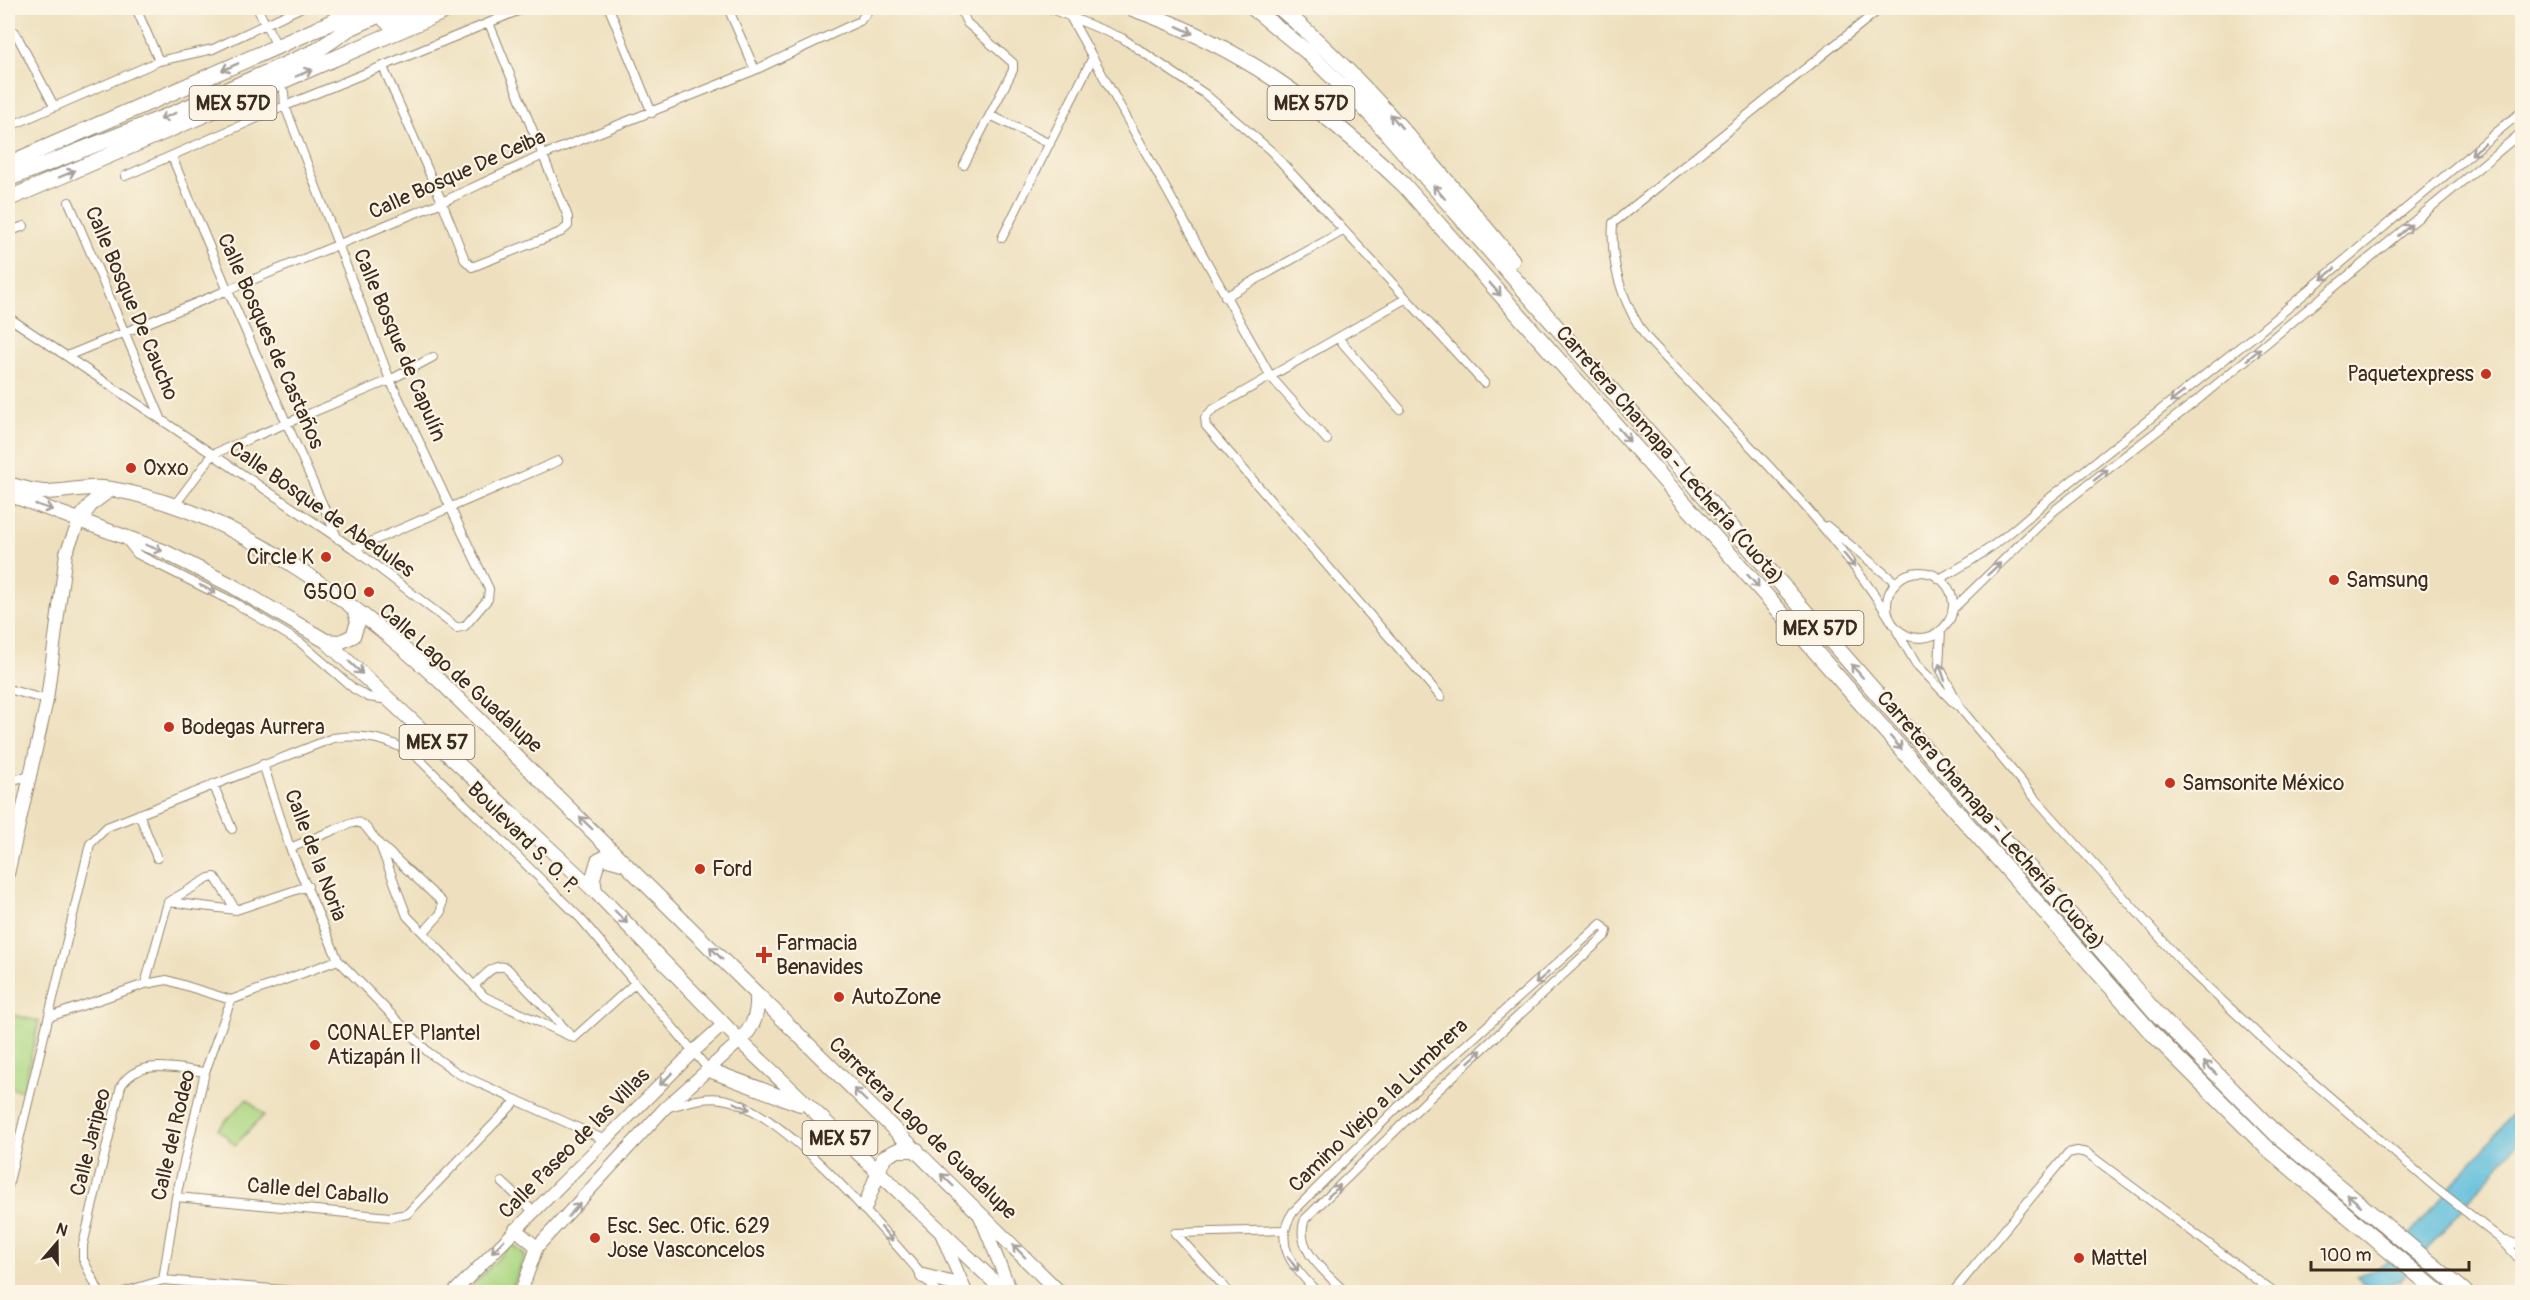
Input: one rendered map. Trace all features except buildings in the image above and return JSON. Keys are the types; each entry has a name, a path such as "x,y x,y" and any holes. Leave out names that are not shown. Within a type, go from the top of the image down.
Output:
{"highway":[{"path":"8,164 315,30 360,8"},
{"name":"MEX 57D","path":"8,179 170,115 318,50 348,29 395,8"},
{"path":"318,50 417,8"},
{"name":"MEX 57D","path":"9,199 452,8"},
{"name":"Carretera Chamapa - Lechería (Cuota)","path":"1131,8 1225,48 1280,81 1346,130 1404,185 2149,1030 2266,1147 2438,1293"},
{"name":"Carretera Chamapa - Lechería (Cuota)","path":"1253,8 1306,51 1372,117 2157,1014 2277,1135 2465,1293"},
{"path":"1280,8 1315,37 1383,105 1525,276 1547,316"}],"main road":[{"name":"Calle Lago de Guadalupe","path":"8,484 44,492 83,486 111,489 174,506 224,527 278,557 353,608 402,646 441,681 757,994"},
{"path":"80,519 92,503 111,489"},
{"name":"MEX 57","path":"8,494 163,551 231,585 326,640 595,891 740,1041 1005,1293"},
{"path":"326,640 340,642 353,636 358,622 353,608"},
{"path":"595,891 593,878 598,861 604,858 628,864"},
{"path":"740,1041 753,1027 756,1018 757,994"},
{"name":"Carretera Lago de Guadalupe","path":"757,994 978,1209 1059,1293"},
{"path":"709,1070 807,1106"},
{"path":"865,1207 884,1157 890,1152 916,1150"},
{"path":"923,1276 964,1289"}],"street":[{"path":"136,8 159,61"},
{"path":"257,8 274,40"},
{"path":"8,128 159,61 213,49 300,8"},
{"path":"125,176 285,106 525,8"},
{"path":"609,8 652,113"},
{"path":"728,8 755,70"},
{"name":"Calle Bosque De Ceiba","path":"67,356 125,330 228,291 442,202 543,155 755,70 860,21 870,8"},
{"path":"960,8 967,23 1013,63 1013,70 992,116 964,165"},
{"path":"1049,8 1122,38 1205,94 1271,151 1484,383"},
{"path":"1881,8 1613,223 1611,245 1615,269 1632,316 1646,337 1812,514 1866,580 1916,664 1961,709 2035,798 2188,969 2232,1012 2436,1188 2502,1240 2523,1262"},
{"path":"1068,14 1271,377 1327,440"},
{"path":"383,67 465,260 472,267 561,232 568,226 568,217 489,22"},
{"path":"15,32 54,106"},
{"path":"1002,238 1092,59"},
{"name":"Calle Bosque de Capulín","path":"284,92 285,106 390,380 490,594 461,629"},
{"path":"1939,579 1978,559 2046,501 2293,304 2523,111"},
{"path":"992,116 1050,144"},
{"path":"1961,709 1940,666 1941,630 1952,610 2055,510 2200,398 2523,132"},
{"name":"Calle Bosques de Castaños","path":"172,157 228,291 339,540"},
{"name":"Calle Bosque De Caucho","path":"69,202 161,418"},
{"path":"8,232 24,225"},
{"path":"1225,297 1343,231"},
{"path":"1405,299 1212,410 1205,418 1206,426 1441,697"},
{"name":"Calle Bosque de Abedules","path":"8,317 354,549 461,629"},
{"path":"1339,339 1400,409"},
{"path":"174,506 213,454 390,380 433,357"},
{"path":"354,549 558,461"},
{"path":"1812,514 1895,582"},
{"path":"8,866 47,700 66,553 80,519"},
{"path":"123,536 137,554 235,603 301,643 354,689 368,697 391,700"},
{"path":"1889,617 1887,599 1895,582 1915,572 1928,573 1939,579 1950,592 1952,610"},
{"path":"1894,626 1912,637 1922,638 1941,630"},
{"path":"8,689 47,700"},
{"name":"Boulevard S. O. P.","path":"8,1186 90,844 107,827 333,738 355,735 375,736 414,754 580,919 709,1070"},
{"name":"Calle de la Noria","path":"263,764 290,848 338,960"},
{"path":"8,780 29,777"},
{"path":"213,784 232,829"},
{"path":"139,814 157,858"},
{"path":"290,848 357,822 364,825 380,845 442,902 441,912 424,932"},
{"path":"380,845 407,916 485,997 574,1038"},
{"path":"145,984 168,902 209,878 215,878 236,910"},
{"path":"168,902 236,910 308,886"},
{"name":"Camino Viejo a la Lumbrera","path":"1284,1230 1293,1212 1405,1100 1601,924 1607,933 1305,1219 1302,1227 1303,1236 1312,1258 1345,1293"},
{"path":"49,1017 145,984 167,980 231,1000 338,960 428,1052 459,1074 605,1140"},
{"path":"474,986 494,967 501,965 507,968 574,1038"},
{"path":"574,1038 635,983"},
{"name":"Calle del Rodeo","path":"163,1280 176,1197 205,1072 231,1000"},
{"name":"Calle Paseo de las Villas","path":"454,1293 650,1094 724,1024"},
{"name":"Calle Paseo de las Villas","path":"521,1293 537,1247 664,1108 740,1041"},
{"name":"Calle Jaripeo","path":"99,1293 83,1258 83,1245 121,1086 128,1076 145,1067 205,1072"},
{"path":"650,1094 664,1108 700,1099 721,1099 740,1104 774,1124 865,1207 937,1293"},
{"name":"Calle del Caballo","path":"176,1197 390,1217 407,1214 517,1100"},
{"path":"1953,1293 2068,1153 2077,1151 2087,1153 2273,1293"},
{"path":"501,1182 533,1212"},
{"path":"978,1209 1011,1293"},
{"path":"515,1229 537,1247"},
{"path":"1229,1293 1175,1233 1284,1230 1285,1252 1291,1264 1317,1293"},
{"path":"941,1233 964,1289"},
{"path":"2502,1240 2523,1245"},
{"path":"124,1293 163,1280 308,1293"}],"green space":[{"path":"8,1014 39,1021 23,1091 8,1087"},
{"path":"247,1099 264,1115 235,1145 218,1129"},
{"path":"512,1244 525,1255 511,1292 466,1292"}],"water":[{"path":"2522,1103 2522,1138 2400,1281 2382,1287 2363,1285 2357,1277 2385,1264"}],"place":[{"name":"Paquetexpress","path":"2486,374"},
{"name":"Oxxo","path":"131,468"},
{"name":"Circle K","path":"326,557"},
{"name":"Samsung","path":"2334,580"},
{"name":"G500","path":"369,592"},
{"name":"Bodegas Aurrera","path":"169,727"},
{"name":"Samsonite México","path":"2170,783"},
{"name":"Ford","path":"700,869"},
{"name":"Farmacia Benavides","path":"764,955"},
{"name":"AutoZone","path":"839,997"},
{"name":"CONALEP Plantel Atizapán II","path":"315,1045"},
{"name":"Esc. Sec. Ofic. 629 Jose Vasconcelos","path":"595,1238"},
{"name":"Mattel","path":"2079,1258"}]}
